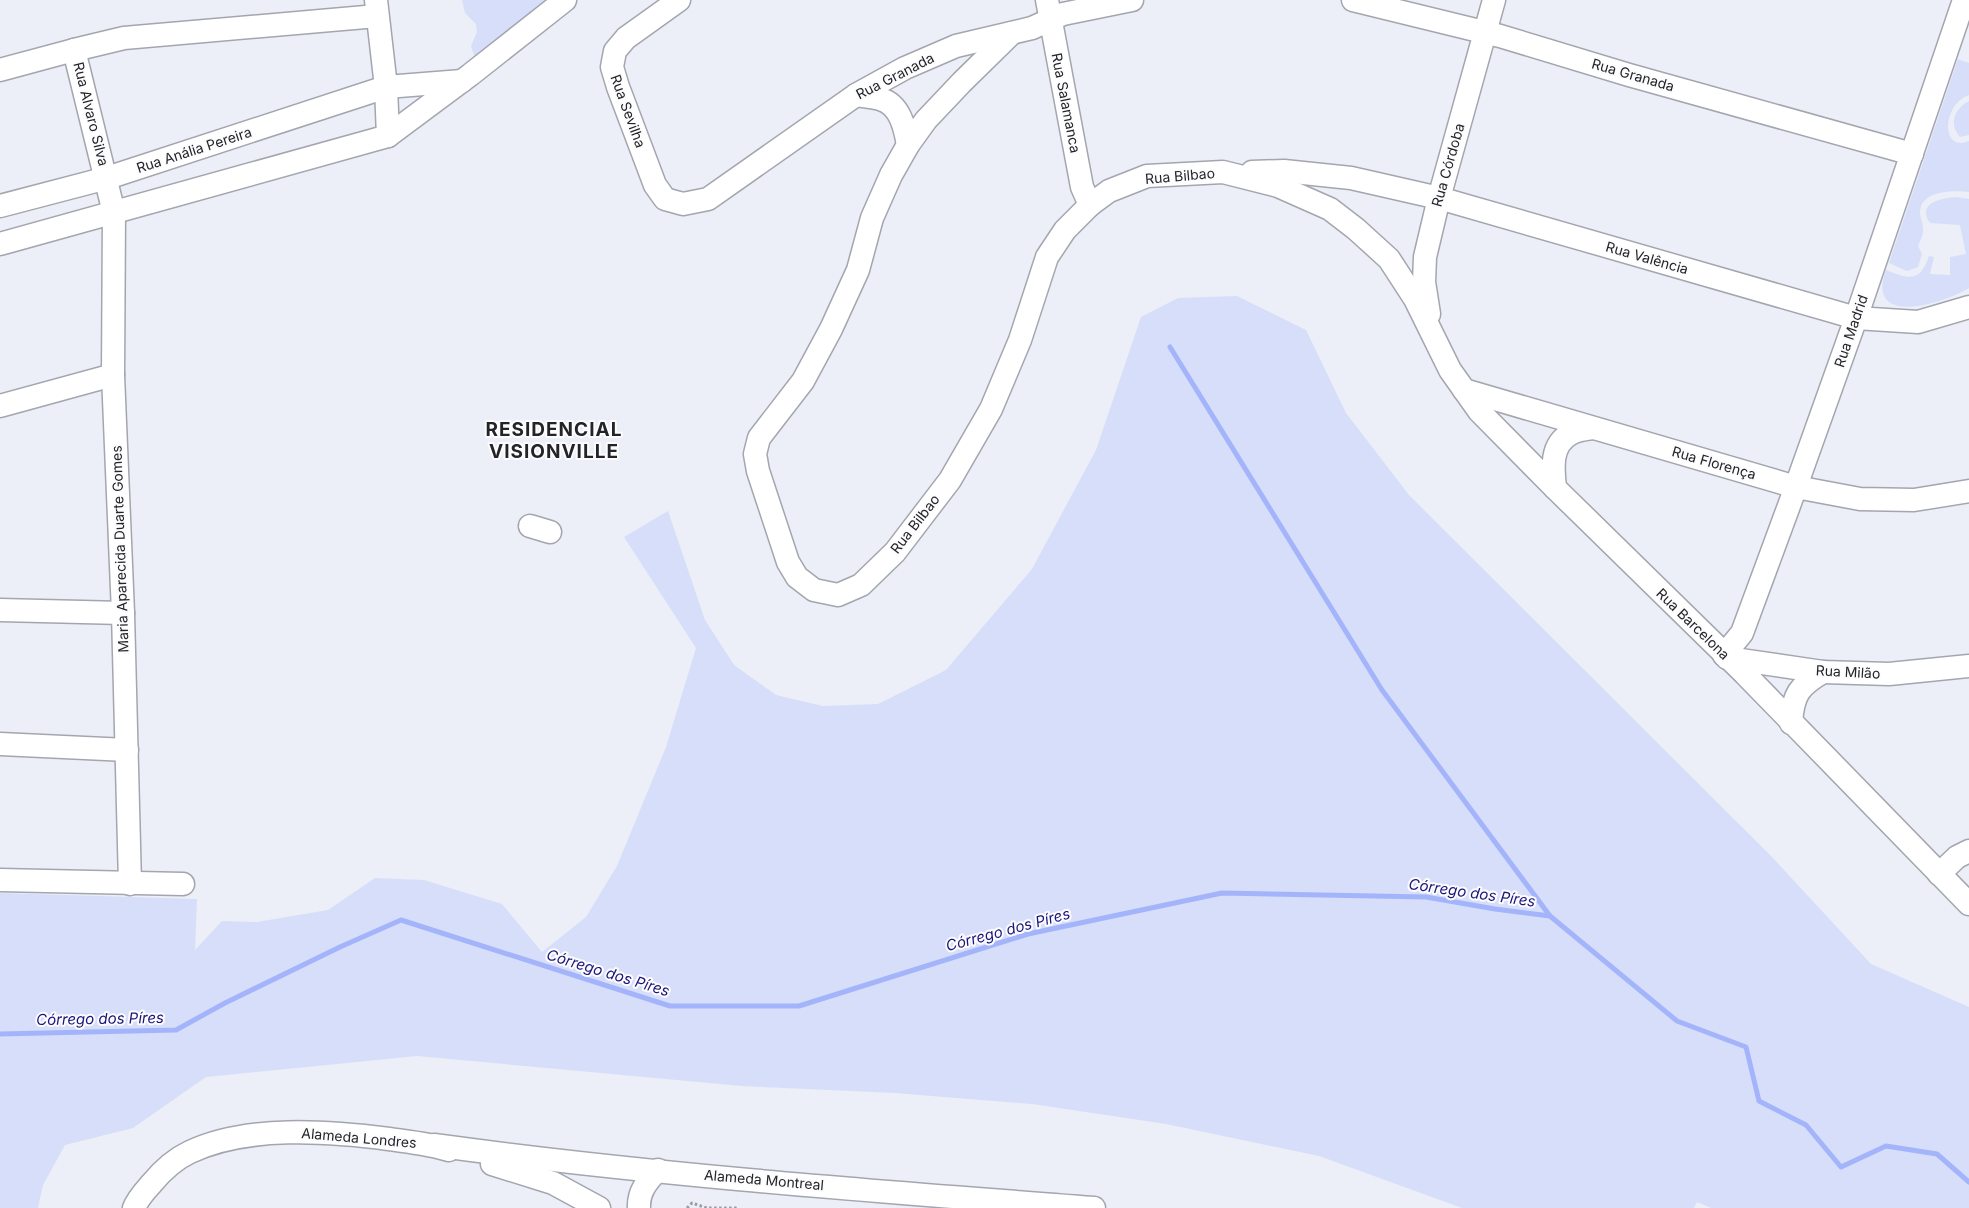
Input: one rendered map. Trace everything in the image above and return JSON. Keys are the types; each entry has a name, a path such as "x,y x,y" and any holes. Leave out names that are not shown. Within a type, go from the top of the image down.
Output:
{"street":[{"path":"0,244 388,136 565,0"},
{"name":"Rua Sevilha","path":"679,0 626,38 615,51 612,67 655,185 665,199 683,204"},
{"name":"Rua Granada","path":"683,204 708,199 856,95 905,68 956,46 1032,28 1049,10 1063,14 1132,0"},
{"name":"Rua Granada","path":"1353,0 1485,32 1912,154"},
{"name":"Rua Córdoba","path":"1432,332 1424,282 1425,257 1439,198 1494,0"},
{"name":"Rua Madrid","path":"1725,656 1742,633 1796,487 1856,318 1964,0"},
{"path":"1,66 124,38 376,8 386,87 388,136"},
{"name":"Rua Salamanca","path":"1049,10 1082,187 1090,205"},
{"name":"Rua Bilbao","path":"1012,33 932,113 908,145 891,175 872,218 858,270 831,328 803,381 759,438 755,454 758,471 788,562 797,577 814,590 838,595 860,585 894,552 950,480 991,409 1020,340 1047,257 1065,230 1090,205 1109,192 1147,176 1224,172 1278,186 1330,209 1356,229 1389,259 1415,299 1432,332"},
{"name":"Rua Alvaro Silva","path":"74,50 107,178 114,213"},
{"name":"Rua Anália Pereira","path":"0,206 107,178 386,87 462,81"},
{"path":"856,95 882,99 895,109 904,122 908,145"},
{"name":"Rua Valência","path":"1224,172 1284,171 1351,178 1439,198 1856,318 1918,322 1969,307"},
{"path":"1330,209 1328,196 1332,186 1351,178"},
{"name":"Maria Aparecida Duarte Gomes","path":"114,213 113,375 123,613 130,884"},
{"path":"1389,259 1411,260 1425,257"},
{"name":"Rua Barcelona","path":"1432,332 1450,370 1479,411 1554,488 1725,656 1969,904"},
{"path":"0,406 113,375"},
{"name":"Rua Florença","path":"1464,390 1796,487 1860,499 1914,500 1969,491"},
{"path":"1554,488 1552,465 1558,444 1570,434 1593,428"},
{"path":"0,610 123,613"},
{"name":"Rua Milão","path":"1725,656 1823,672 1889,674 1969,666"},
{"path":"1791,723 1792,712 1798,693 1806,682 1823,672"},
{"path":"0,744 126,750"},
{"path":"1939,874 1957,857 1969,851"},
{"path":"0,880 183,884"},
{"name":"Alameda Londres","path":"134,1208 136,1202 162,1171 189,1152 236,1136 279,1132 361,1136 434,1145 553,1183 599,1208"},
{"name":"Alameda Montreal","path":"434,1145 534,1159 658,1170 929,1202 1094,1208"},
{"path":"639,1208 638,1196 658,1170"}],"path":[{"path":"687,1208 692,1203 707,1208 737,1208"}],"shaded area":[{"path":"462,0 551,0 475,58 471,46 477,32 476,24 465,13"},
{"path":"1958,59 1969,63 1969,95 1960,100 1953,108 1948,126 1949,134 1953,140 1960,143 1969,141 1969,192 1939,193 1926,199 1920,212 1923,230 1918,246 1922,254 1918,267 1907,271 1889,263"},
{"path":"1969,101 1969,135 1960,137 1954,127 1955,117 1960,108"},
{"path":"1956,197 1969,199 1969,288 1926,305 1910,307 1896,305 1886,300 1882,288 1886,270 1907,277 1918,275 1926,265 1929,256 1934,257 1930,274 1950,275 1950,257 1966,254 1960,225 1930,223 1926,211 1928,206 1938,200"},
{"path":"1237,296 1306,330 1346,413 1409,495 1773,858 1871,964 1969,1007 1969,1208 1711,1208 1697,1202 1694,1208 1462,1208 1319,1156 1166,1124 1032,1104 895,1093 742,1086 417,1056 206,1077 133,1128 65,1145 43,1185 38,1208 0,1208 0,893 197,899 195,950 222,921 257,922 328,910 375,878 424,880 502,904 542,952 586,917 617,866 666,747 696,648 624,537 668,511 705,620 734,665 776,695 823,706 878,704 946,670 1032,569 1096,450 1141,317 1178,298"}],"waterway":[{"path":"1170,347 1382,690 1550,916"},
{"name":"Córrego dos Píres","path":"0,1034 176,1030 225,1003 340,947 401,920 670,1006 799,1006 1028,934 1222,893 1426,897 1550,916 1677,1021 1746,1047 1759,1101 1806,1125 1841,1167 1886,1146 1937,1154 1969,1182"}],"district":[{"name":"RESIDENCIAL VISIONVILLE","path":"554,440"}]}
